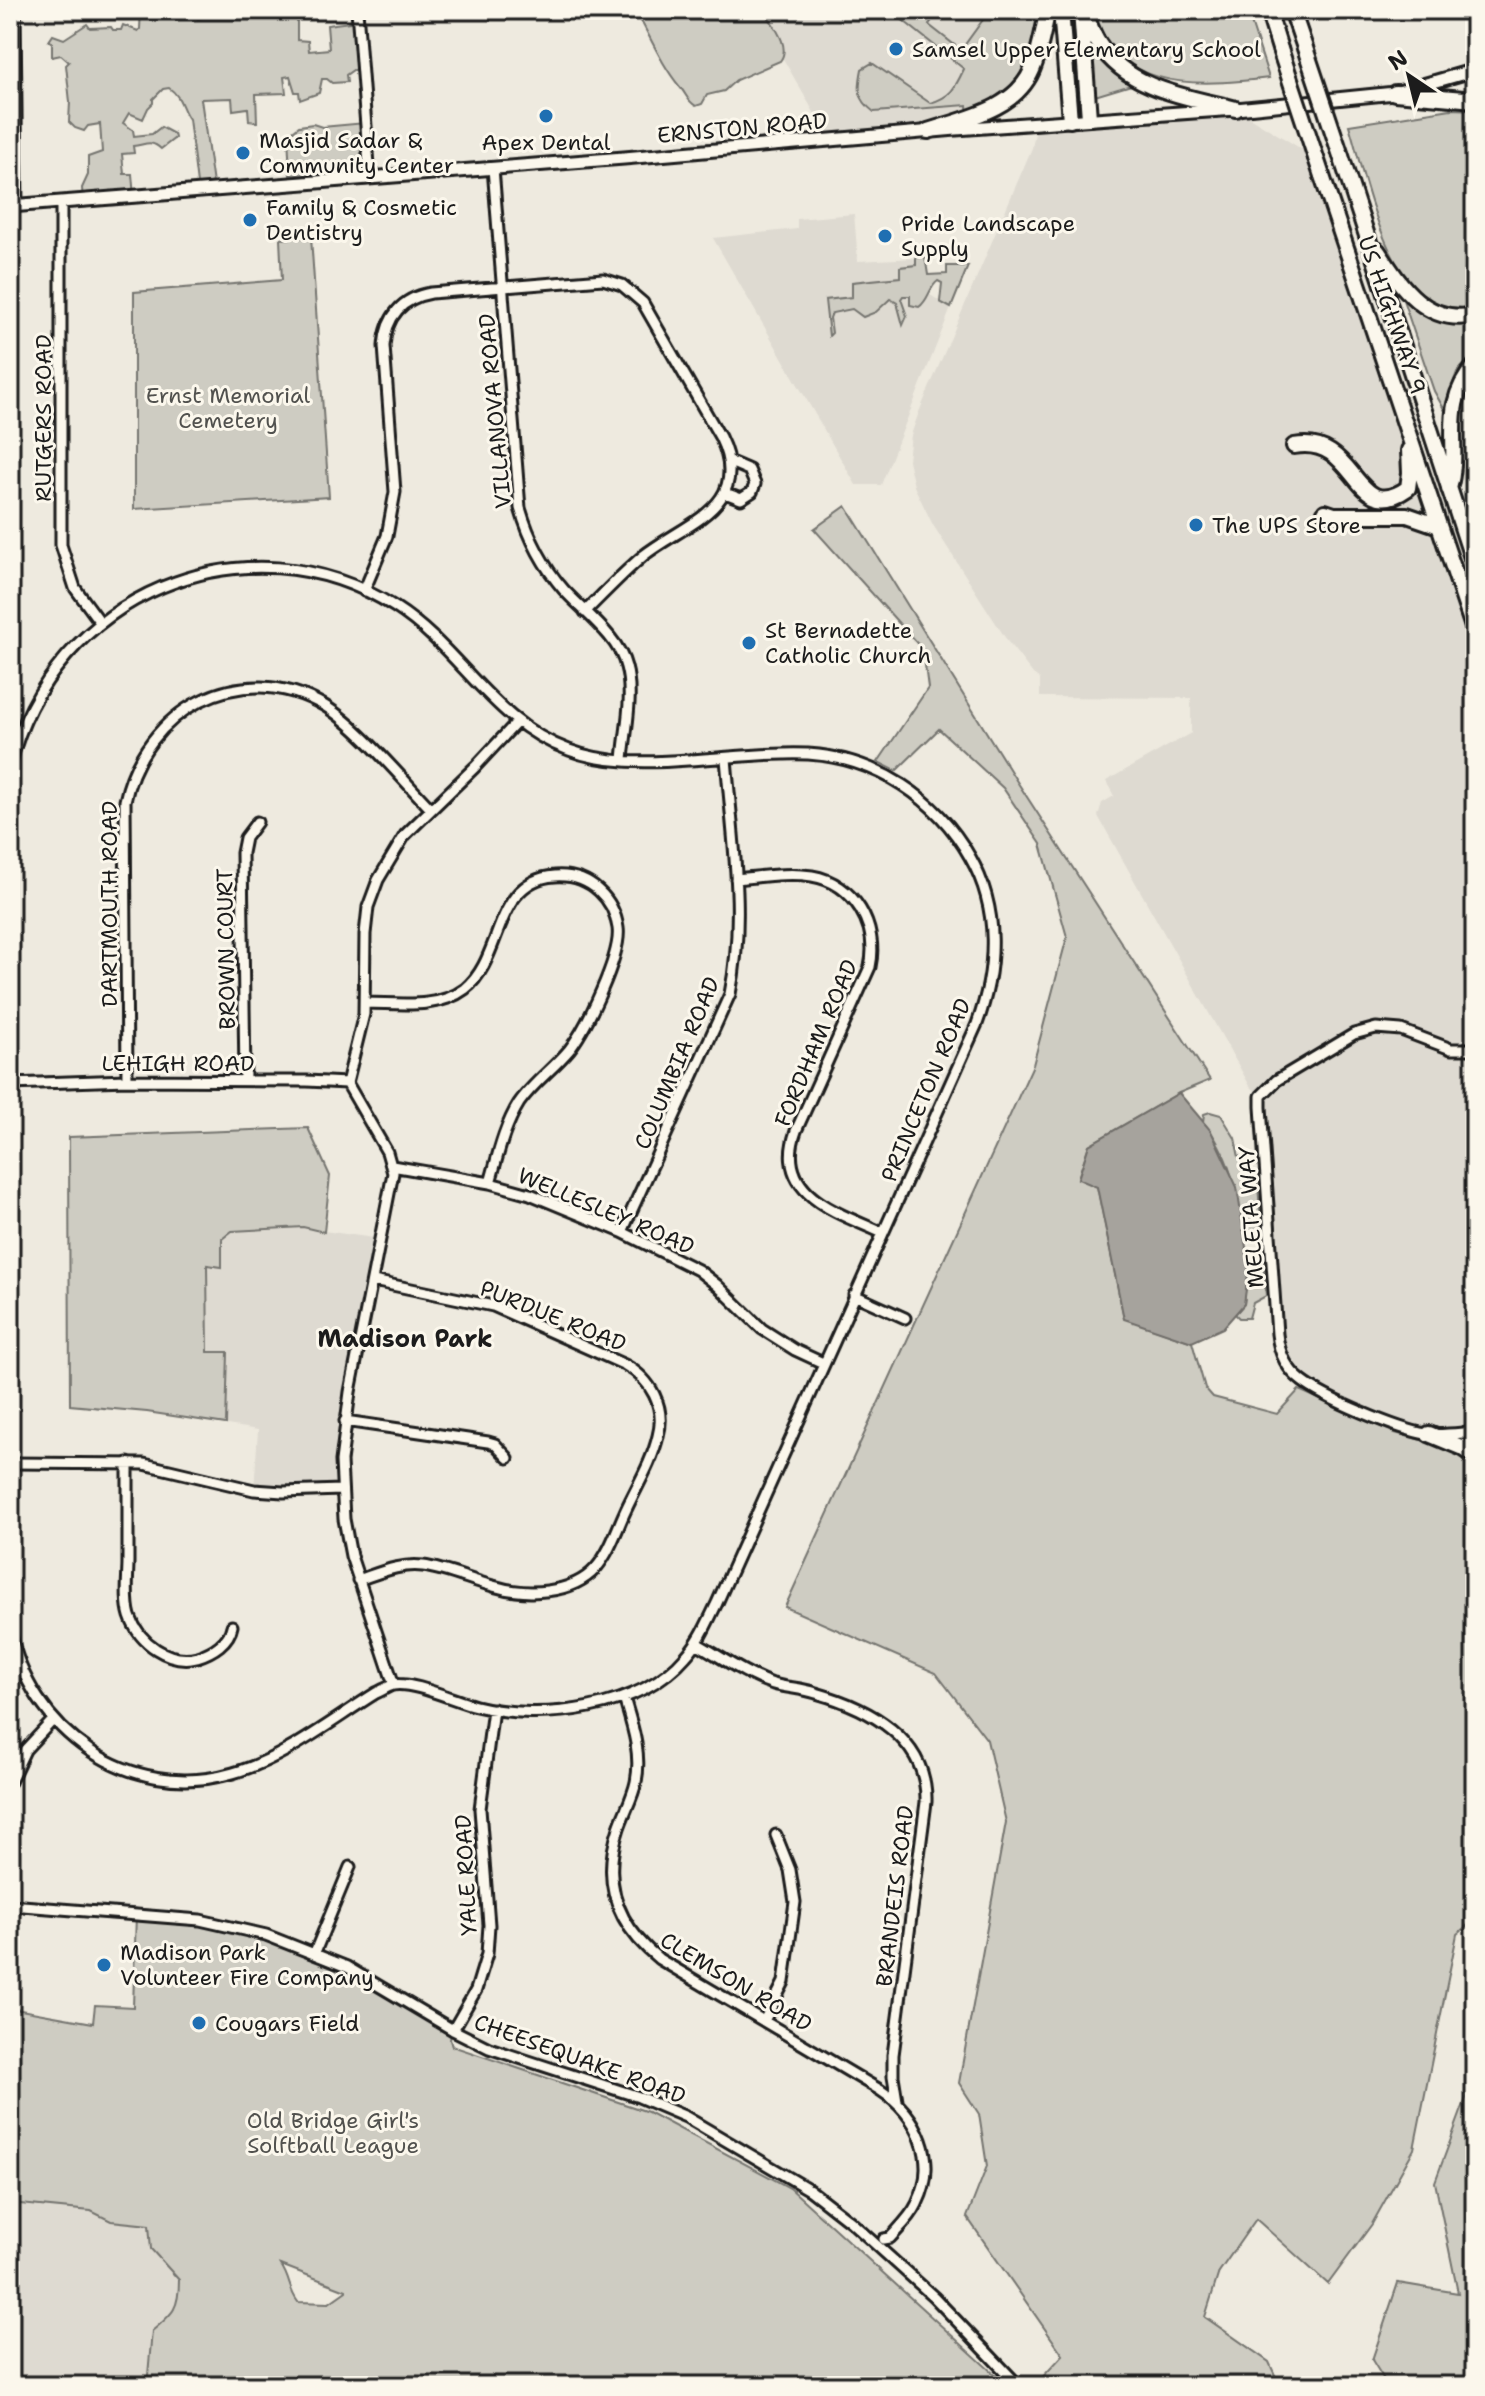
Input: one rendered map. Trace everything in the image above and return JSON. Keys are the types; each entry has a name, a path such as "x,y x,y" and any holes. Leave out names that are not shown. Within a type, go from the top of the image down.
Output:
{"highway":[{"path":"928,131 999,105 1017,92 1034,67 1048,10"},
{"path":"1061,10 1070,120"},
{"path":"1082,10 1099,44 1124,71 1158,89 1236,109"},
{"path":"1082,10 1089,118"},
{"name":"US HIGHWAY 9","path":"1268,10 1475,633"},
{"name":"US HIGHWAY 9","path":"1292,10 1475,567"},
{"path":"1395,93 1475,100"},
{"path":"1366,235 1415,300 1440,314 1454,317 1475,315"},
{"path":"1449,490 1454,470 1451,425 1457,398 1466,376 1475,366"},
{"path":"1294,446 1310,443 1325,449 1341,459 1372,496 1389,498 1408,488 1408,430"},
{"path":"1325,512 1347,516 1407,515 1439,526"},
{"path":"1429,1434 1475,1456"}],"street":[{"path":"13,206 15,10"},
{"path":"357,10 370,178"},
{"name":"ERNSTON ROAD","path":"13,206 1089,118 1236,109 1395,93 1475,70"},
{"name":"VILLANOVA ROAD","path":"493,168 520,508 539,556 561,586 614,643 626,667 628,690 623,760"},
{"name":"RUTGERS ROAD","path":"61,203 61,545 75,588 100,622"},
{"path":"364,591 387,536 395,492 384,346 387,324 402,305 417,296 596,279 616,282 628,288 647,309 720,437 730,477 725,493 707,514 641,558 585,612"},
{"path":"725,493 741,499 752,492 755,484 749,470 728,461"},
{"name":"PRINCETON ROAD","path":"10,766 22,725 42,687 63,658 100,622 150,592 183,579 218,571 256,568 297,570 340,581 396,608 426,630 516,723 568,750 591,757 658,762 813,754 844,759 880,772 916,794 945,821 973,862 990,912 993,953 989,987 982,1011 717,1603 696,1643 681,1662 643,1690 624,1698 543,1712 493,1709 394,1685"},
{"name":"DARTMOUTH ROAD","path":"127,1080 124,809 141,756 165,725 188,707 228,691 266,688 298,693 325,706 347,723 431,809"},
{"path":"10,1629 25,1678 53,1720 84,1747 117,1765 166,1778 201,1779 235,1773 256,1765 394,1685 358,1580 345,1531 341,1490 345,1421 392,1166 347,1083 365,1003 365,934 374,890 397,846 516,723"},
{"name":"COLUMBIA ROAD","path":"622,1232 730,994 737,959 736,879 726,758"},
{"name":"BROWN COURT","path":"245,1080 242,853 245,838 257,822"},
{"name":"FORDHAM ROAD","path":"736,879 801,875 821,878 851,896 866,918 872,945 870,967 796,1131 792,1156 796,1178 814,1200 883,1233"},
{"path":"365,1003 427,1003 446,999 464,990 480,970 512,899 536,880 553,876 573,877 595,888 608,901 615,914 619,936 615,959 576,1040 531,1088 509,1121 490,1183"},
{"name":"MELETA WAY","path":"1475,1049 1451,1049 1401,1030 1376,1028 1354,1034 1277,1080 1261,1096 1279,1351 1287,1365 1301,1381 1403,1429 1429,1434 1475,1432"},
{"name":"LEHIGH ROAD","path":"10,1084 127,1080 347,1083"},
{"name":"WELLESLEY ROAD","path":"392,1166 490,1183 547,1200 622,1232 704,1274 762,1329 823,1363"},
{"name":"PURDUE ROAD","path":"358,1580 412,1565 513,1590 552,1590 579,1581 594,1569 608,1549 656,1443 660,1422 652,1389 644,1378 625,1365 493,1306 373,1281"},
{"path":"854,1295 905,1318"},
{"path":"345,1421 488,1442 495,1444 508,1458"},
{"path":"10,1463 128,1463 166,1467 254,1490 341,1490"},
{"path":"128,1463 128,1602 132,1621 140,1635 166,1655 194,1658 221,1644 229,1636 232,1626"},
{"name":"BRANDEIS ROAD","path":"696,1643 771,1683 818,1693 880,1720 900,1736 920,1766 925,1788 925,1809 893,2055 897,2101"},
{"name":"CLEMSON ROAD","path":"624,1698 639,1752 636,1783 618,1830 611,1862 611,1887 618,1906 641,1944 659,1959 897,2101 919,2132 926,2156 926,2175 913,2211 890,2238 884,2239"},
{"name":"YALE ROAD","path":"453,2030 476,1990 487,1954 489,1925 480,1809 493,1709"},
{"path":"10,1782 25,1750 53,1720"},
{"path":"764,2021 784,1982 795,1902 790,1870 776,1835"},
{"path":"315,1952 350,1867"},
{"name":"CHEESEQUAKE ROAD","path":"10,1905 214,1922 266,1935 347,1967 489,2048 669,2108 810,2190 851,2222 902,2267 1019,2386"}],"shaded area":[{"name":"Samsel Upper Elementary School","path":"755,10 1024,10 999,105 928,131 823,141 819,121"},
{"path":"1236,109 1316,158 1475,633 1475,1432 1429,1434 1403,1429 1301,1381 1279,1351 1261,1096 1250,1086 1098,816 1102,803 1114,796 1106,781 1191,733 1191,698 1040,697 1040,679 1008,642 933,525 914,486 908,460 911,435 919,412 1032,148 1037,123"},
{"path":"854,214 858,261 916,258 919,288 951,308 881,485 856,485 713,238 797,229 797,219"},
{"path":"1475,437 1475,516 1463,481 1461,442"},
{"path":"1179,1093 1211,1131 1237,1187 1249,1267 1244,1304 1223,1328 1192,1342 1124,1319 1097,1187 1078,1179 1089,1145"},
{"path":"308,1128 330,1176 324,1231 381,1239 350,1392 341,1490 254,1490 258,1430 147,1412 70,1405 69,1137"},
{"path":"10,2203 91,2211 111,2221 149,2225 151,2249 179,2280 179,2300 166,2320 152,2331 147,2386 10,2386"}],"green space":[{"path":"141,10 190,10 198,19 209,10 266,10 280,18 289,16 297,19 297,40 308,41 309,51 329,49 327,25 358,21 361,69 346,75 347,82 332,83 322,79 319,93 300,100 290,76 284,77 286,93 256,94 257,122 249,121 248,108 233,110 232,98 201,99 214,191 198,192 189,119 176,95 169,88 163,89 153,99 143,119 129,113 123,123 133,130 134,136 152,134 161,127 174,134 175,138 161,149 148,143 133,146 134,153 122,154 124,174 132,174 134,197 83,201 82,188 88,175 88,157 102,152 100,124 88,126 84,131 69,122 66,65 69,62 61,55 52,57 52,42 49,41 53,35 64,39 87,24 90,28 111,27 113,30 121,30 123,25 138,31"},
{"path":"635,10 764,10 780,35 783,55 780,61 736,80 724,91 707,95 702,104 696,106 667,69"},
{"path":"890,10 919,10 932,20 929,25 961,50 990,10 1048,10 1029,76 968,118 967,105 874,112 864,103 860,88 862,69 872,63 930,103 952,91 964,69"},
{"path":"1092,10 1247,10 1269,78 1183,82 1142,71 1124,60 1108,44"},
{"path":"1087,36 1105,64 1131,85 1095,96"},
{"path":"1451,109 1475,110 1475,309 1456,313 1429,302 1410,284 1395,261 1382,234 1349,125"},
{"path":"365,123 369,168 348,165 338,167 332,173 290,175 288,135 299,126"},
{"name":"Ernst Memorial Cemetery","path":"311,237 329,497 134,509 134,292 282,280 280,239"},
{"path":"925,256 928,275 947,274 947,266 968,266 951,308 940,302 942,283 938,281 919,307 910,305 910,296 903,296 901,299 907,316 903,325 897,303 890,299 876,312 863,317 852,309 832,313 832,333 829,336 825,300 852,297 852,282 900,277 900,267 916,265 916,258"},
{"path":"1401,294 1435,317 1454,322 1475,319 1475,353 1457,372 1444,409 1434,391"},
{"path":"846,506 1016,780 1210,1080 1179,1093 1089,1145 1078,1178 1097,1186 1124,1318 1192,1342 1205,1388 1213,1397 1277,1414 1299,1390 1395,1433 1463,1451 1475,1462 1475,1919 1457,1934 1414,2149 1372,2224 1328,2284 1256,2219 1219,2272 1205,2317 1269,2362 1280,2386 1039,2386 1037,2383 1063,2355 967,2217 987,2166 979,2114 959,2083 1006,1822 987,1740 936,1673 785,1607 1033,1065 1067,937 1041,844 1003,788 939,729 896,771 878,762 928,688 923,650 814,529"},
{"path":"1204,1114 1221,1115 1235,1138 1239,1157 1258,1185 1262,1236 1245,1238 1227,1162 1203,1122"},
{"path":"308,1128 330,1176 324,1232 303,1227 232,1231 222,1239 222,1267 207,1265 208,1352 228,1352 226,1424 70,1405 69,1137"},
{"path":"1263,1261 1266,1296 1253,1303 1249,1318 1239,1318 1235,1314 1244,1304 1248,1262"},
{"name":"Old Bridge Girl's Solftball League","path":"136,1914 160,1916 299,1945 453,2030 450,2039 452,2046 648,2112 790,2188 994,2374 1023,2386 147,2386 152,2331 174,2309 179,2280 151,2249 149,2225 111,2221 91,2211 10,2203 10,2011 15,2009 93,2023 95,2005 133,2007","holes":["281,2265 346,2290 329,2303 298,2302"]},
{"path":"1475,2074 1475,2386 1388,2386 1372,2360 1398,2283 1458,2293 1435,2182"}],"place":[{"name":"Samsel Upper Elementary School","path":"896,49"},
{"name":"Apex Dental","path":"546,116"},
{"name":"Masjid Sadar & Community Center","path":"243,153"},
{"name":"Family & Cosmetic Dentistry","path":"250,220"},
{"name":"Pride Landscape Supply","path":"885,236"},
{"name":"The UPS Store","path":"1196,525"},
{"name":"St Bernadette Catholic Church","path":"749,643"},
{"name":"Madison Park Volunteer Fire Company","path":"104,1965"},
{"name":"Cougars Field","path":"199,2023"}],"district":[{"name":"Madison Park","path":"405,1339"}]}
